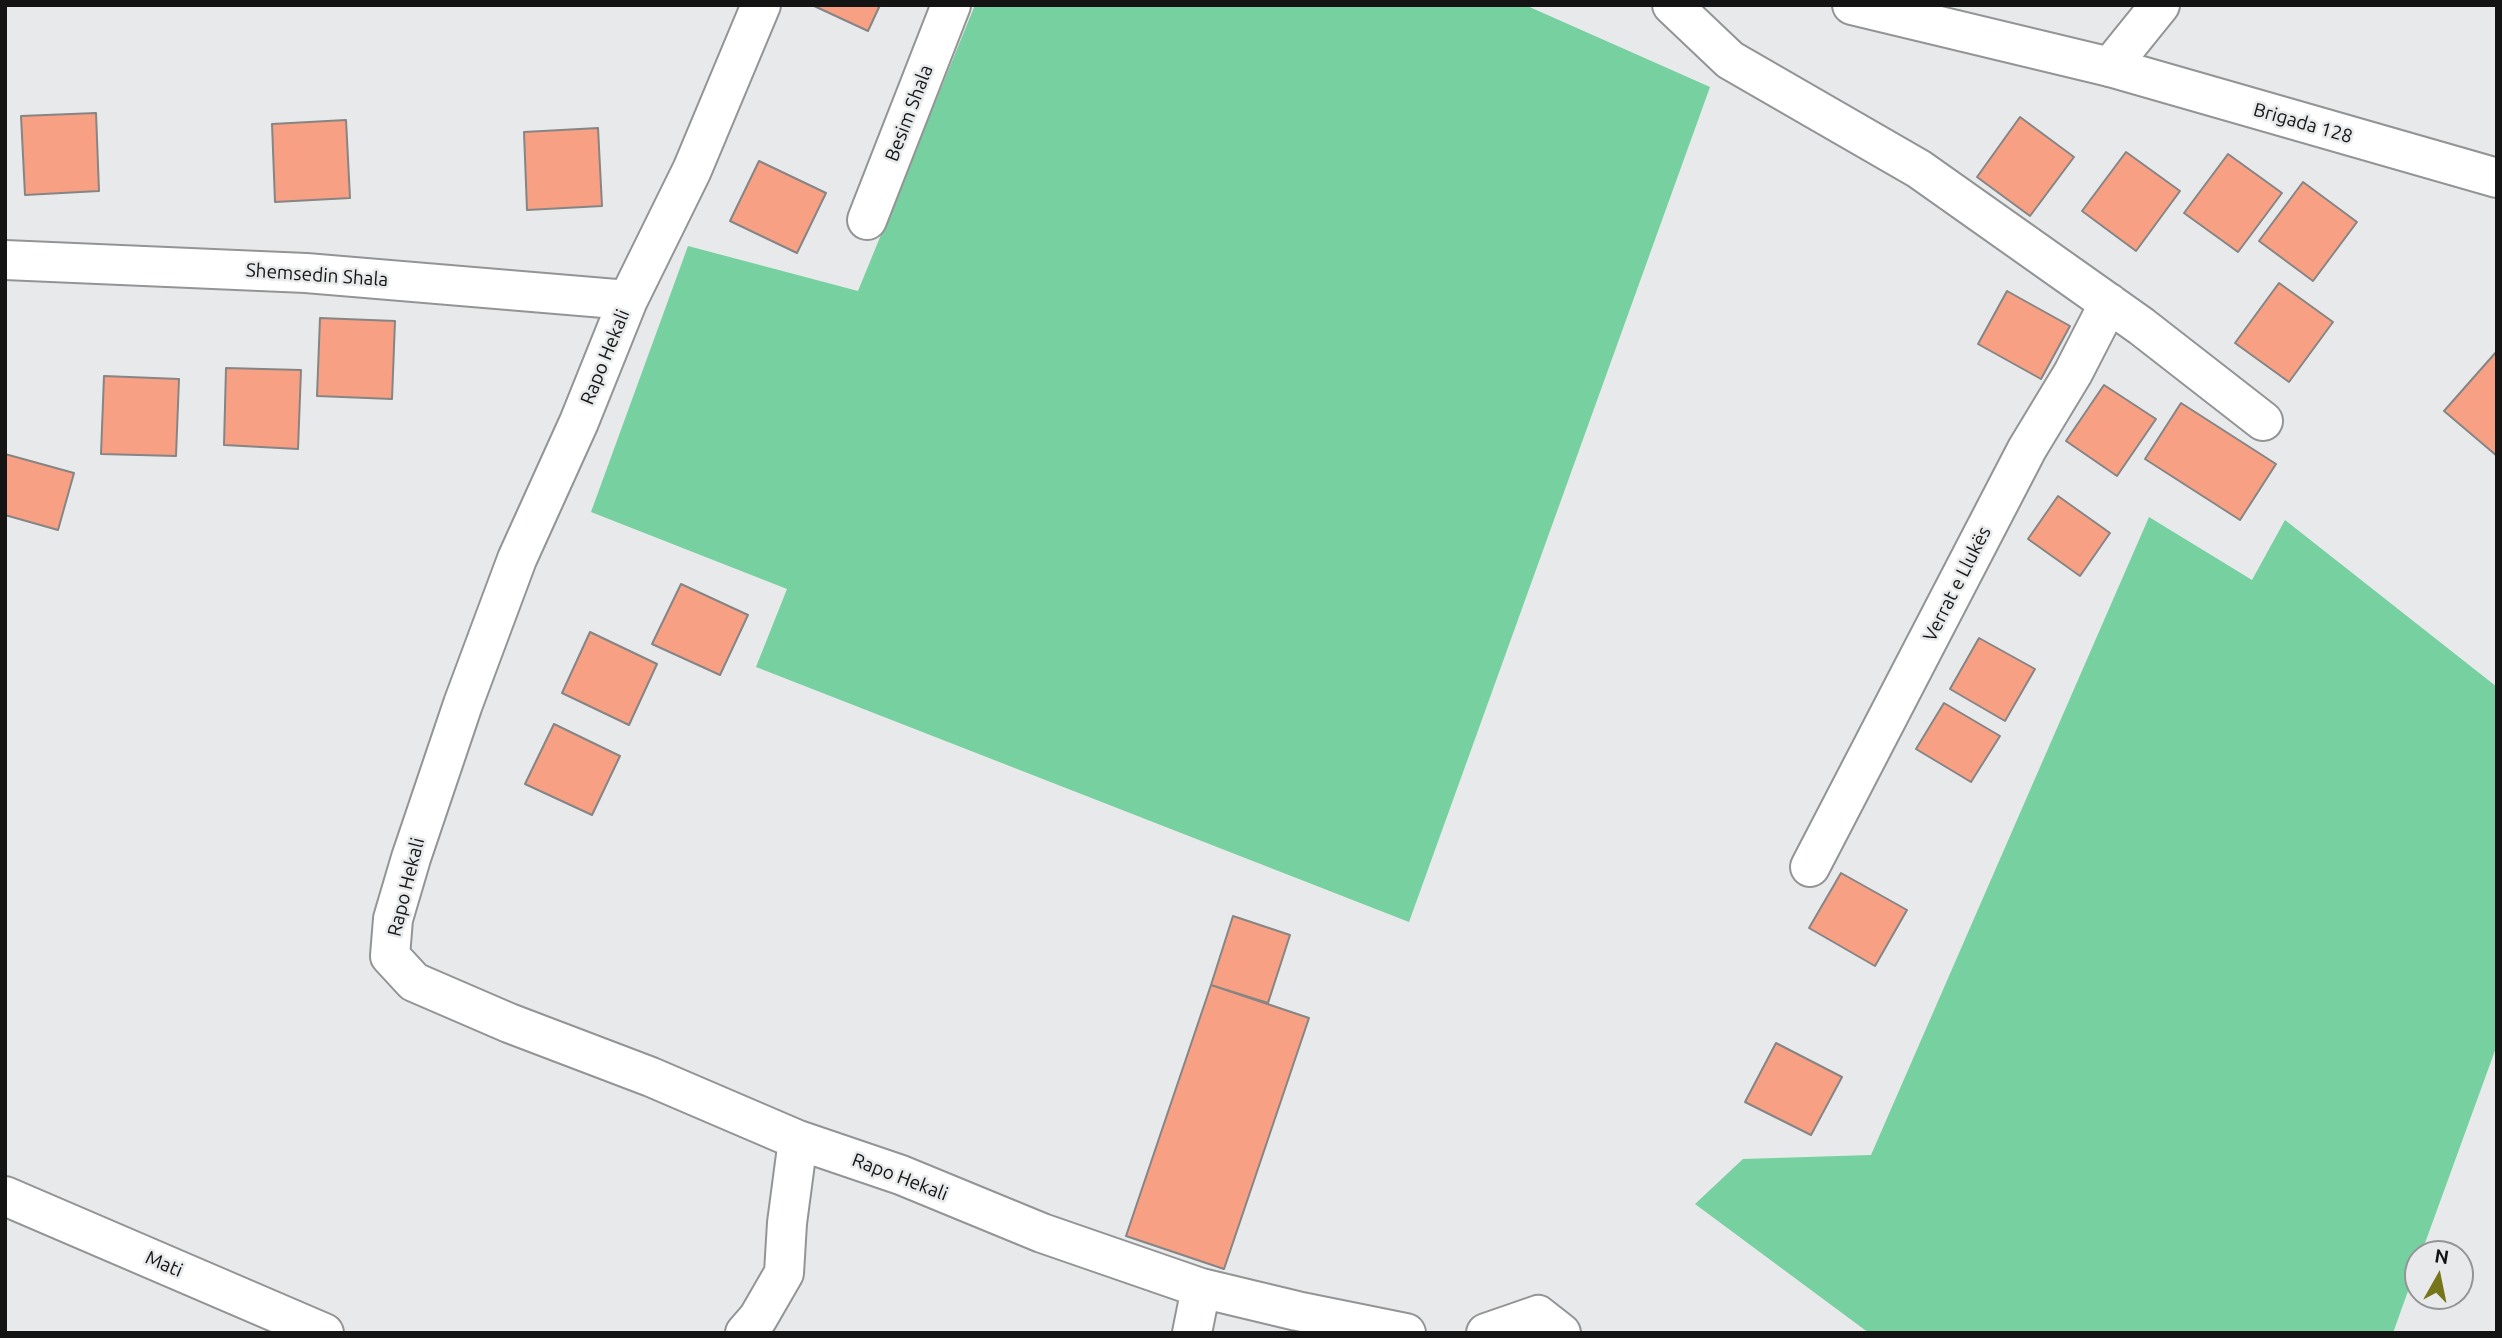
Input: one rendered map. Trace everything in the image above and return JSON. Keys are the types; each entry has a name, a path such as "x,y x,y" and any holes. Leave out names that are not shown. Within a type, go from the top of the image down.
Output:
{"street":[{"name":"Rapo Hekali","path":"761,5 692,170 628,300 579,422 517,559 463,704 411,858 393,919 390,956 414,982 509,1023 651,1077 798,1140 901,1175 1042,1233 1201,1288 1406,1333"},
{"name":"Besim Shala","path":"867,220 951,5"},
{"path":"1672,5 1730,60 1919,169 2109,303 2263,421"},
{"path":"2110,68 2160,5"},
{"name":"Brigada 128","path":"1877,8 2110,68 2497,178"},
{"name":"Shemsedin Shala","path":"5,260 306,272 628,300"},
{"name":"Verrat e Llukës","path":"1810,867 2026,449 2073,373 2109,303"},
{"path":"745,1333 758,1318 784,1273 787,1223 798,1140"},
{"name":"Mati","path":"5,1196 324,1333"},
{"path":"1192,1333 1201,1288"},
{"path":"1486,1333 1538,1315 1561,1333"}],"green space":[{"path":"975,5 1525,5 1710,87 1409,922 756,667 787,589 591,512 688,246 858,291"},
{"path":"2149,517 2252,580 2285,520 2497,687 2497,1045 2426,1240 2404,1240 2404,1302 2393,1333 1869,1333 1695,1204 1743,1159 1871,1155"}],"building":[{"path":"812,5 880,5 868,31"},
{"path":"96,113 99,191 25,195 21,116"},
{"path":"2020,117 2074,157 2030,216 1977,177"},
{"path":"346,120 350,198 275,202 272,124"},
{"path":"598,128 602,206 527,210 524,132"},
{"path":"2126,152 2180,191 2136,251 2082,211"},
{"path":"2228,154 2282,193 2238,252 2184,213"},
{"path":"759,161 826,193 797,253 730,221"},
{"path":"2303,182 2357,222 2313,281 2259,241"},
{"path":"2279,283 2333,322 2289,382 2235,343"},
{"path":"2007,291 2070,326 2041,379 1978,344"},
{"path":"320,318 395,321 392,399 317,396"},
{"path":"2497,351 2497,456 2444,411"},
{"path":"226,368 301,370 298,449 224,445"},
{"path":"104,376 179,379 176,456 101,454"},
{"path":"2104,385 2156,419 2117,476 2066,441"},
{"path":"2181,403 2276,464 2240,520 2145,459"},
{"path":"5,454 74,473 58,530 5,515"},
{"path":"2058,496 2110,533 2080,576 2028,539"},
{"path":"681,584 748,615 720,675 652,644"},
{"path":"590,632 657,664 629,725 562,693"},
{"path":"1979,638 2035,669 2005,721 1950,689"},
{"path":"1944,703 2000,736 1971,782 1916,749"},
{"path":"554,724 620,756 592,815 525,784"},
{"path":"1841,873 1907,910 1875,966 1809,928"},
{"path":"1233,916 1290,935 1268,1003 1211,985"},
{"path":"1211,985 1309,1018 1224,1269 1126,1236"},
{"path":"1776,1043 1842,1077 1811,1135 1745,1102"}]}
